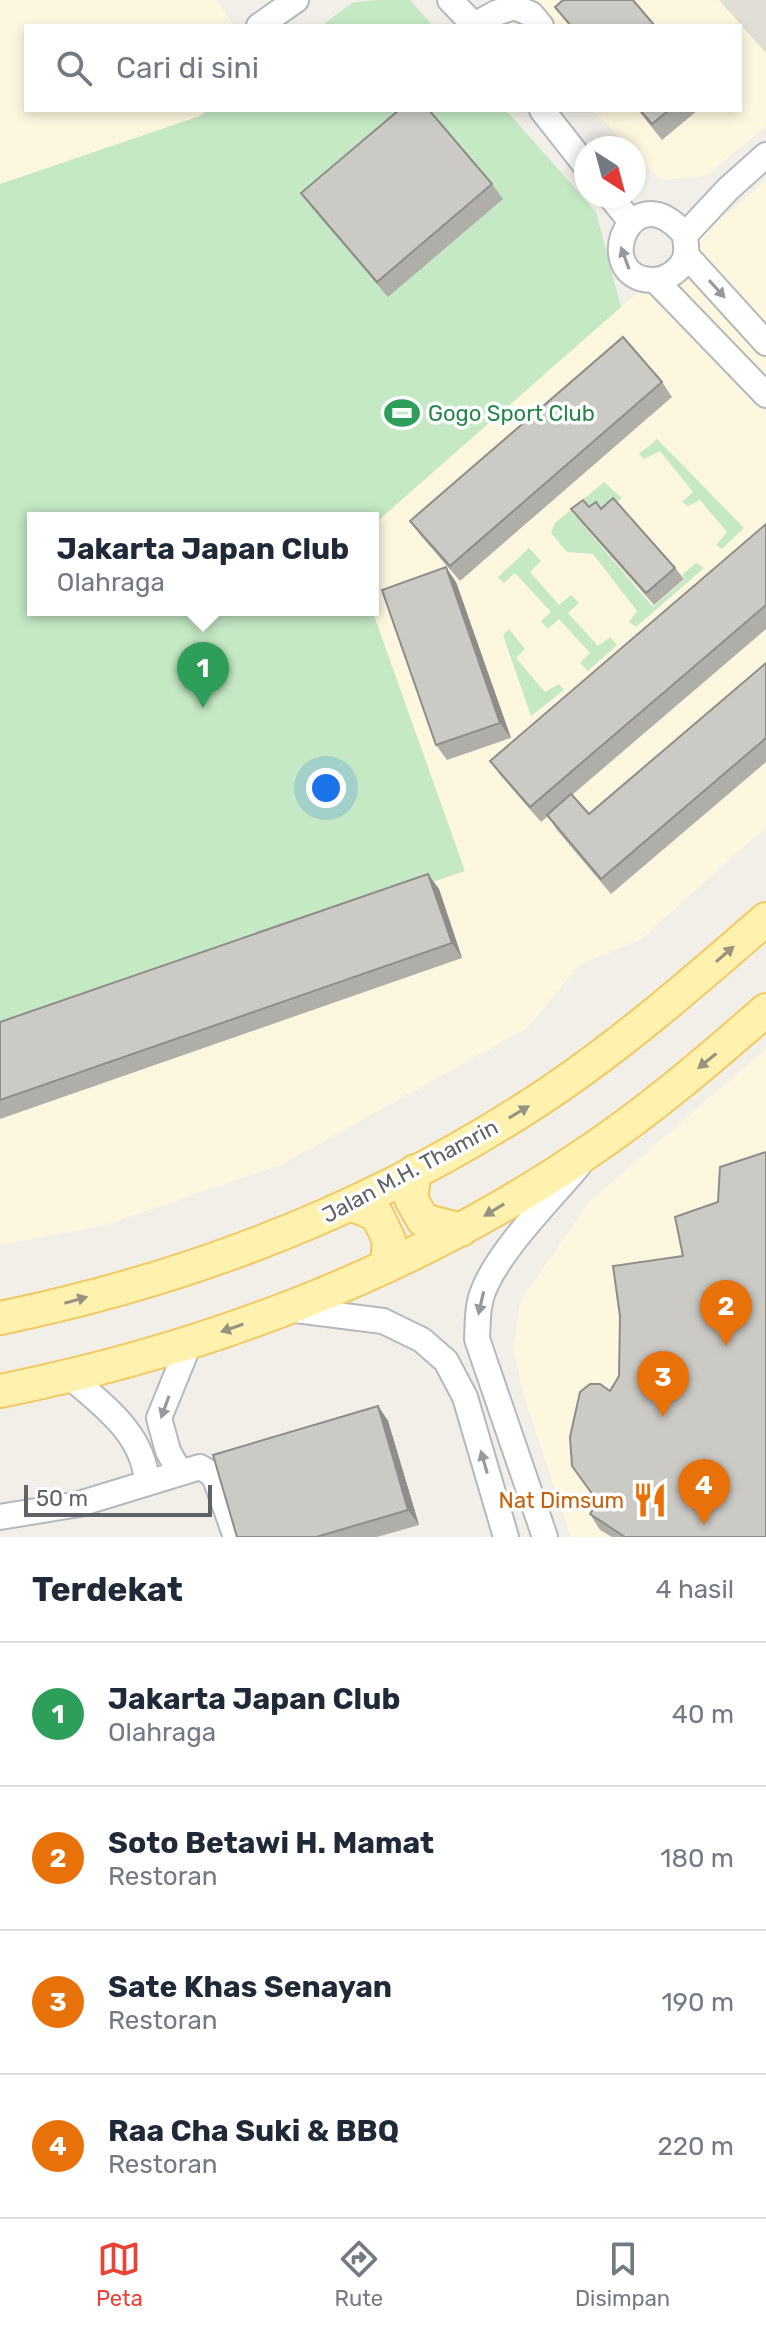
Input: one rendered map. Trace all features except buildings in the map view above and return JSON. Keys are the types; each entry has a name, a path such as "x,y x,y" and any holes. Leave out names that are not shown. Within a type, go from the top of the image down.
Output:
{"main road":[{"name":"Jalan M.H. Thamrin","path":"0,1318 55,1306 261,1244 353,1205 522,1111 584,1068 683,991 766,919"},
{"path":"0,1391 69,1376 190,1342 285,1309 387,1266 461,1230 591,1151 642,1113 766,1010"},
{"path":"415,1171 411,1199 423,1220 461,1230"},
{"path":"353,1205 377,1215 389,1240 387,1266"}],"street":[{"path":"262,24 296,0"},
{"path":"450,0 473,24"},
{"path":"476,24 514,7 531,14 539,24"},
{"path":"544,112 574,151"},
{"path":"766,155 680,236 675,273 656,281 642,280 630,272 622,261 620,247 623,234 631,222 643,215 657,214 680,236 766,343"},
{"path":"620,208 631,222"},
{"path":"656,281 766,395"},
{"path":"545,1537 477,1339 478,1313 484,1289 503,1257 591,1151"},
{"path":"285,1309 383,1321 422,1340 446,1361 465,1397 506,1537"},
{"path":"179,1471 168,1451 159,1418 190,1342"},
{"path":"69,1376 129,1431 143,1461 147,1483"},
{"path":"0,1517 79,1504 200,1467 212,1474 236,1537"}],"shaded area":[{"path":"0,0 216,0 233,24 24,24 24,112 205,112 0,184"},
{"path":"488,0 719,0 740,24 511,24"},
{"path":"719,0 766,0 766,53 742,24"},
{"path":"742,26 766,53 766,126 705,176 660,180 646,165 646,136 618,136 595,112 742,112"},
{"path":"766,180 766,827 641,939 579,965 527,1028 281,1165 105,1225 0,1245 0,1029 464,871 374,616 379,616 379,520"},
{"path":"766,1049 766,1537 571,1537 524,1396 513,1347 521,1300 591,1200"}],"green space":[{"path":"410,0 431,24 324,24 352,3"},
{"path":"205,112 508,112 574,187 574,208 592,208 596,212 621,307 379,520 379,512 27,512 27,616 374,616 465,871 0,1029 0,184"},
{"path":"657,439 744,528 722,549 716,545 727,532 700,500 688,506 682,502 693,492 660,451 644,459 639,454"},
{"path":"604,482 622,498 598,516 586,517 572,512 653,607 685,579 682,575 696,563 704,568 636,627 629,622 637,611 593,554 567,552 551,533 555,523"},
{"path":"529,548 541,561 530,572 559,605 571,595 579,603 568,613 598,646 610,637 617,645 588,671 580,663 590,653 559,619 548,629 541,621 551,612 515,573 504,583 498,577"},
{"path":"509,629 525,649 516,658 545,692 559,684 564,690 531,716 503,635"}],"place":[{"name":"Gogo Sport Club","path":"402,413"},
{"name":"Jakarta Japan Club","path":"203,708"},
{"name":"Soto Betawi H. Mamat","path":"726,1346"},
{"name":"Sate Khas Senayan","path":"663,1417"},
{"name":"Nat Dimsum","path":"650,1500"},
{"name":"Raa Cha Suki & BBQ","path":"704,1525"}]}
